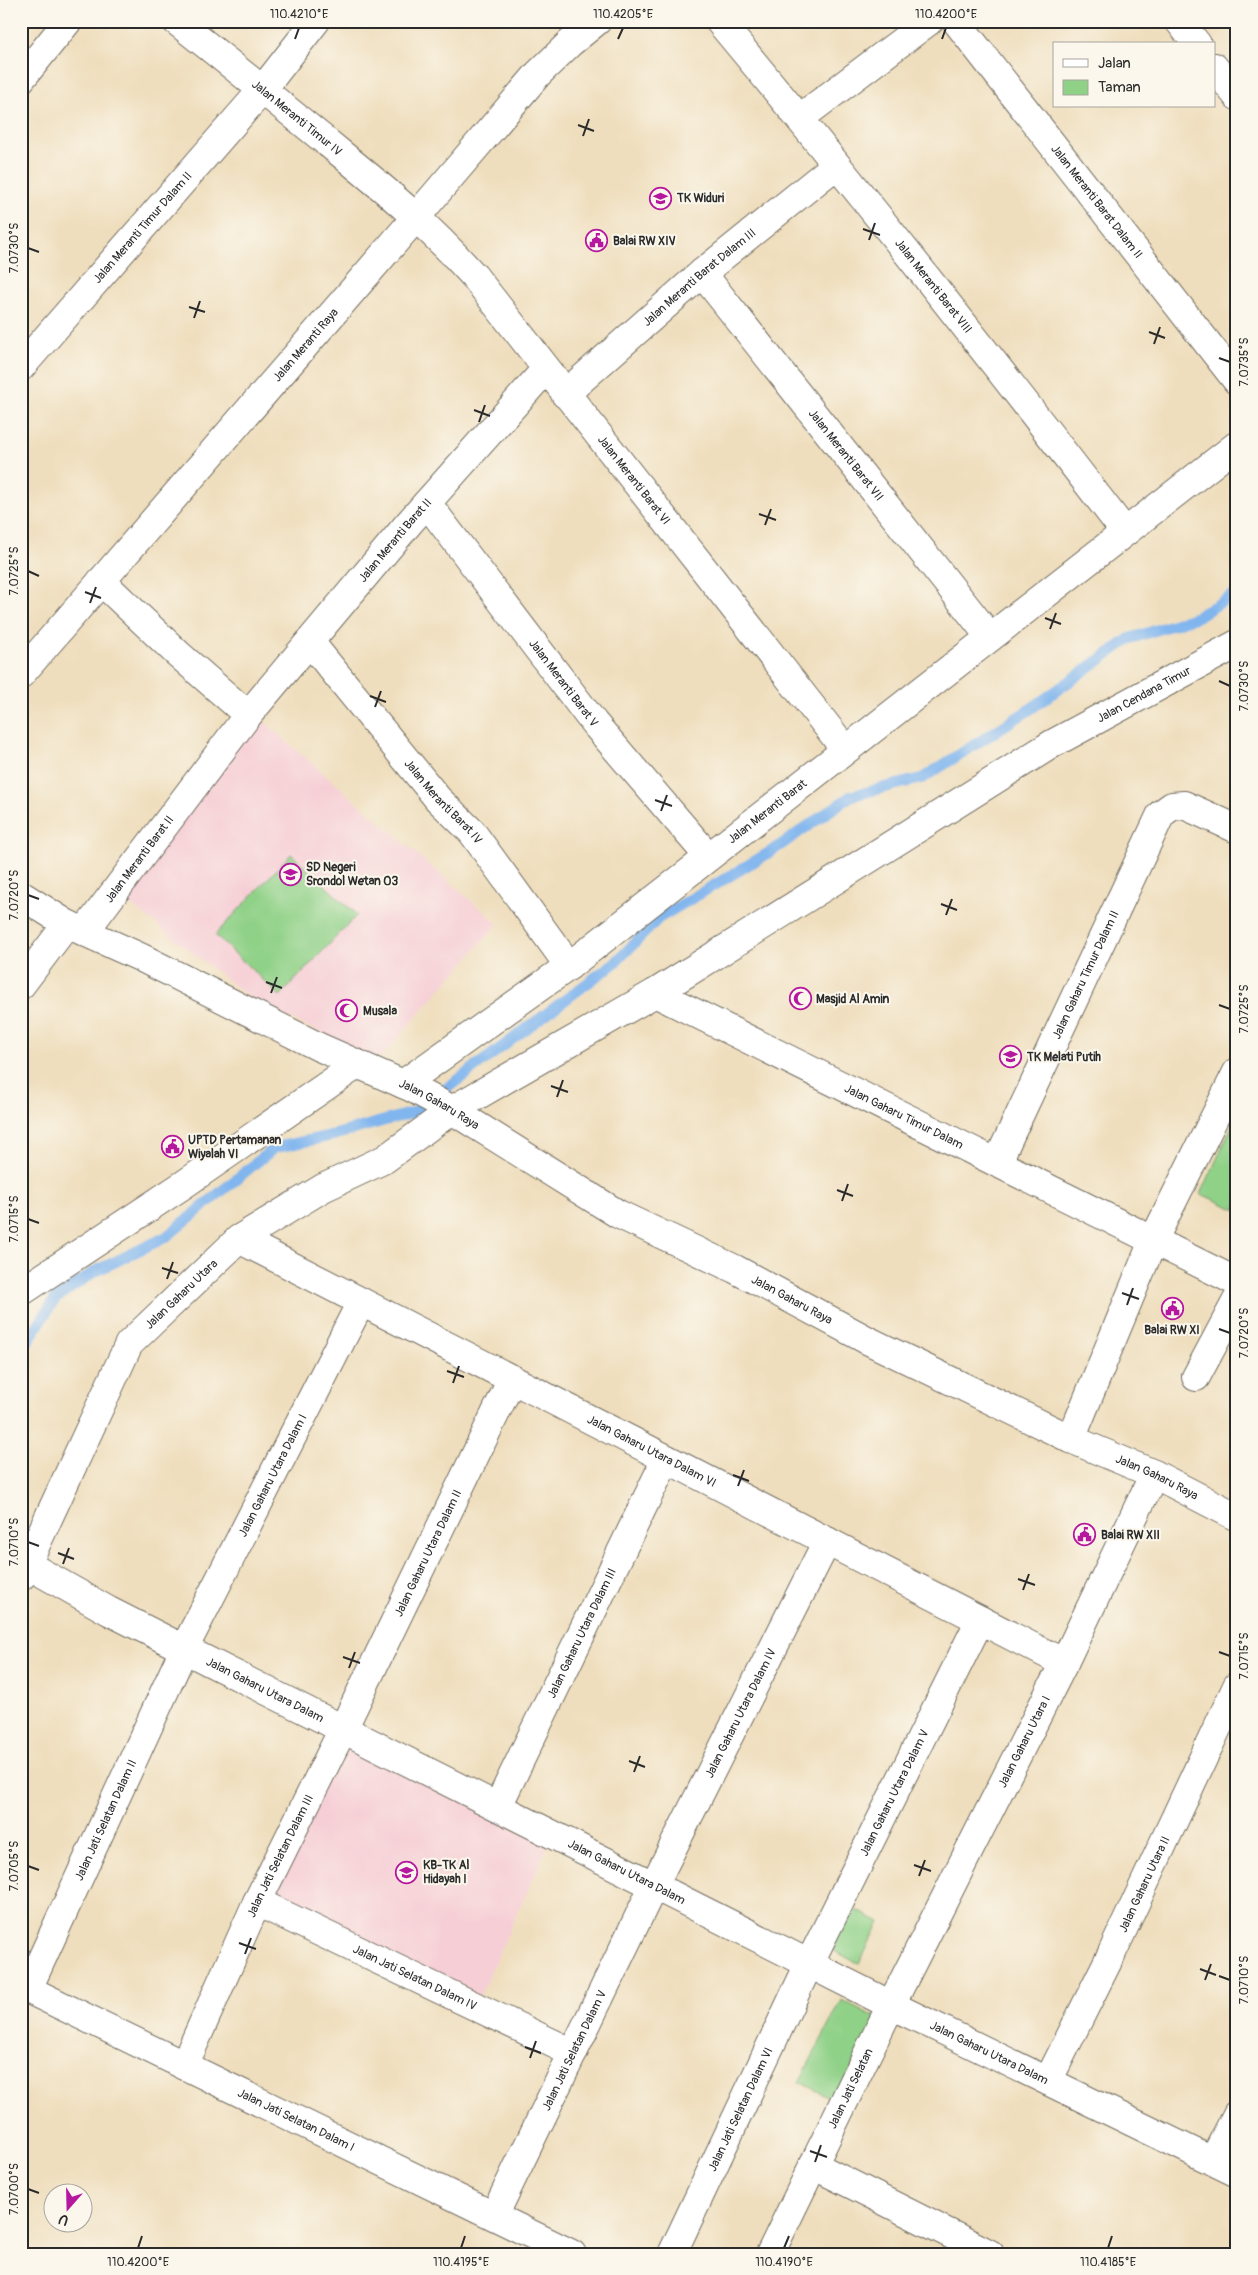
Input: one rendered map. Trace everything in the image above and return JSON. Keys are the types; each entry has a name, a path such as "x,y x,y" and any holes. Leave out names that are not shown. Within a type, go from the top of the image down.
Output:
{"street":[{"path":"21,79 68,21"},
{"name":"Jalan Meranti Timur IV","path":"176,21 263,89 418,216"},
{"name":"Jalan Meranti Timur Dalam II","path":"21,367 263,89 316,21"},
{"name":"Jalan Meranti Raya","path":"23,668 418,216 538,74 570,43 597,21"},
{"name":"Jalan Meranti Barat VIII","path":"719,21 800,118 971,332 1125,532"},
{"path":"800,118 929,21"},
{"name":"Jalan Meranti Barat Dalam II","path":"956,21 1237,381"},
{"path":"1179,21 1195,42"},
{"path":"1216,70 1237,96"},
{"name":"Jalan Meranti Barat Dalam III","path":"565,394 702,273 836,165"},
{"name":"Jalan Meranti Barat VI","path":"418,216 474,276 845,749"},
{"name":"Jalan Meranti Barat VII","path":"702,273 990,637"},
{"name":"Jalan Meranti Barat II","path":"21,985 76,928 248,715 427,503 546,368"},
{"path":"1125,532 1237,445"},
{"name":"Jalan Meranti Barat V","path":"427,503 594,723 708,856"},
{"name":"Jalan Meranti Barat","path":"408,1086 569,966 1125,532"},
{"path":"101,581 176,653 248,715"},
{"name":"Jalan Meranti Barat IV","path":"310,642 432,792 472,832 569,966"},
{"name":"Jalan Cendana Timur","path":"655,993 1052,744 1237,644"},
{"name":"Jalan Gaharu Timur Dalam II","path":"997,1163 1161,814 1172,806 1184,806 1237,829"},
{"name":"Jalan Gaharu Raya","path":"21,895 76,928 358,1064 408,1086 450,1109 618,1214 735,1269 867,1340 1071,1438 1154,1474 1237,1517"},
{"path":"450,1109 655,993"},
{"name":"Jalan Gaharu Timur Dalam","path":"655,993 1237,1282"},
{"path":"21,1292 183,1185 358,1064"},
{"path":"1071,1438 1152,1241 1237,1072"},
{"name":"Jalan Gaharu Utara","path":"23,1568 129,1344 239,1239 323,1188 385,1159 450,1109"},
{"name":"Jalan Gaharu Utara Dalam VI","path":"239,1239 1064,1663"},
{"path":"1196,1377 1237,1300"},
{"name":"Jalan Gaharu Utara Dalam I","path":"184,1649 361,1302"},
{"name":"Jalan Gaharu Utara Dalam II","path":"343,1729 512,1379"},
{"name":"Jalan Gaharu Utara Dalam III","path":"498,1806 666,1459"},
{"name":"Jalan Gaharu Utara I","path":"891,2004 1064,1663 1154,1474"},
{"name":"Jalan Gaharu Utara Dalam IV","path":"654,1885 827,1541"},
{"name":"Jalan Gaharu Utara Dalam","path":"23,1568 809,1964 1237,2173"},
{"name":"Jalan Gaharu Utara Dalam V","path":"809,1964 980,1620"},
{"name":"Jalan Jati Selatan Dalam II","path":"24,1988 184,1649"},
{"name":"Jalan Gaharu Utara II","path":"1048,2081 1116,1946 1237,1686"},
{"name":"Jalan Jati Selatan Dalam III","path":"184,2066 257,1902 343,1729"},
{"name":"Jalan Jati Selatan Dalam V","path":"494,2216 654,1885"},
{"name":"Jalan Jati Selatan Dalam IV","path":"257,1902 573,2053"},
{"name":"Jalan Jati Selatan Dalam VI","path":"672,2254 809,1964"},
{"name":"Jalan Jati Selatan Dalam I","path":"24,1988 572,2254"},
{"name":"Jalan Jati Selatan","path":"770,2254 891,2004"},
{"path":"1213,2161 1237,2114"},
{"path":"813,2165 990,2254"}],"shaded area":[{"name":"SD Negeri Srondol Wetan 03","path":"257,716 498,924 379,1059 259,1005 124,899"},
{"name":"KB-TK Al Hidayah I","path":"344,1741 548,1845 477,2002 264,1899"}],"green space":[{"path":"291,854 357,915 280,996 215,935"},
{"path":"1235,1119 1237,1120 1237,1210 1201,1194"},
{"path":"850,1907 880,1922 859,1964 829,1948"},
{"path":"842,2000 877,2018 835,2100 799,2082"}],"waterway":[{"path":"21,1347 26,1344 55,1299 94,1272 166,1237 274,1148 334,1135 415,1112 617,961 659,918 775,849 851,796 923,778 1032,708 1129,639 1196,617 1237,593"}],"place":[{"name":"TK Widuri","path":"661,198"},
{"name":"Balai RW XIV","path":"597,241"},
{"name":"SD Negeri Srondol Wetan 03","path":"290,874"},
{"name":"Masjid Al Amin","path":"800,999"},
{"name":"Musala","path":"347,1011"},
{"name":"TK Melati Putih","path":"1011,1057"},
{"name":"UPTD Pertamanan Wiyalah VI","path":"172,1147"},
{"name":"Balai RW XI","path":"1172,1309"},
{"name":"Balai RW XII","path":"1085,1535"},
{"name":"KB-TK Al Hidayah I","path":"407,1872"}]}
